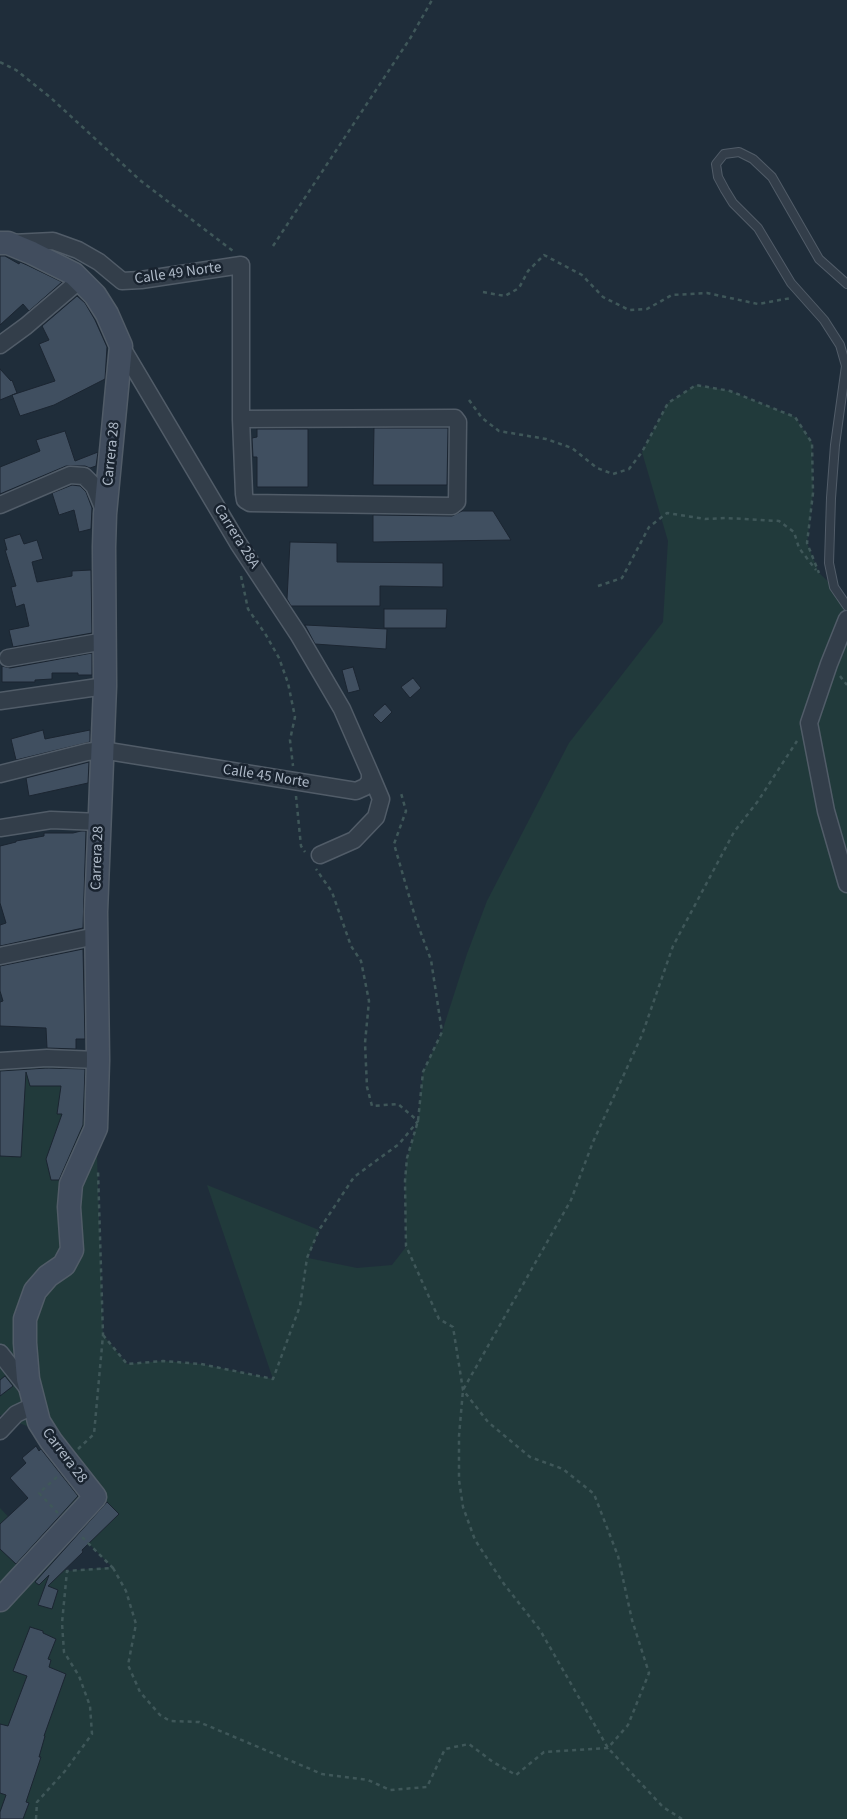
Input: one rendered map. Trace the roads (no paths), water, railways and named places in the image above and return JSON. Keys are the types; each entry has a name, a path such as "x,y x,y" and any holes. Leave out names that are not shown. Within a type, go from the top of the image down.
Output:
{"street":[{"name":"Calle 49 Norte","path":"4,243 53,241 78,250 99,262 122,281 141,280 241,265 241,419"},
{"path":"4,243 74,274 107,314 122,346"},
{"path":"0,345 26,326 87,288 103,289 122,281"},
{"name":"Carrera 28","path":"0,1600 95,1497 51,1441 39,1422 27,1370 25,1319 35,1291 48,1276 64,1266 72,1250 69,1207 71,1184 96,1128 98,1060 96,936 105,686 105,514 122,346"},
{"name":"Carrera 28A","path":"122,346 238,543 298,634 342,708 370,773"},
{"path":"453,417 458,422 457,502 452,506 250,504 244,494 241,419 453,417"},
{"path":"0,505 70,475 84,476 94,486 105,514"},
{"path":"847,619 809,723 826,811 847,884"},
{"path":"8,658 105,641"},
{"path":"0,701 105,686"},
{"path":"0,774 102,750"},
{"name":"Calle 45 Norte","path":"102,750 356,791 365,786 370,780 370,773"},
{"path":"320,855 354,840 376,817 381,800 370,773"},
{"path":"0,828 51,820 100,822"},
{"path":"0,956 96,936"},
{"path":"2,1057 98,1060"},
{"path":"0,1354 33,1399 0,1431"}],"lane":[{"path":"847,284 819,258 772,177 753,159 739,152 724,154 716,164 718,177 724,190 733,203 758,228 791,283 824,320 840,345 846,366 835,445 829,563 834,587 847,606"}]}
